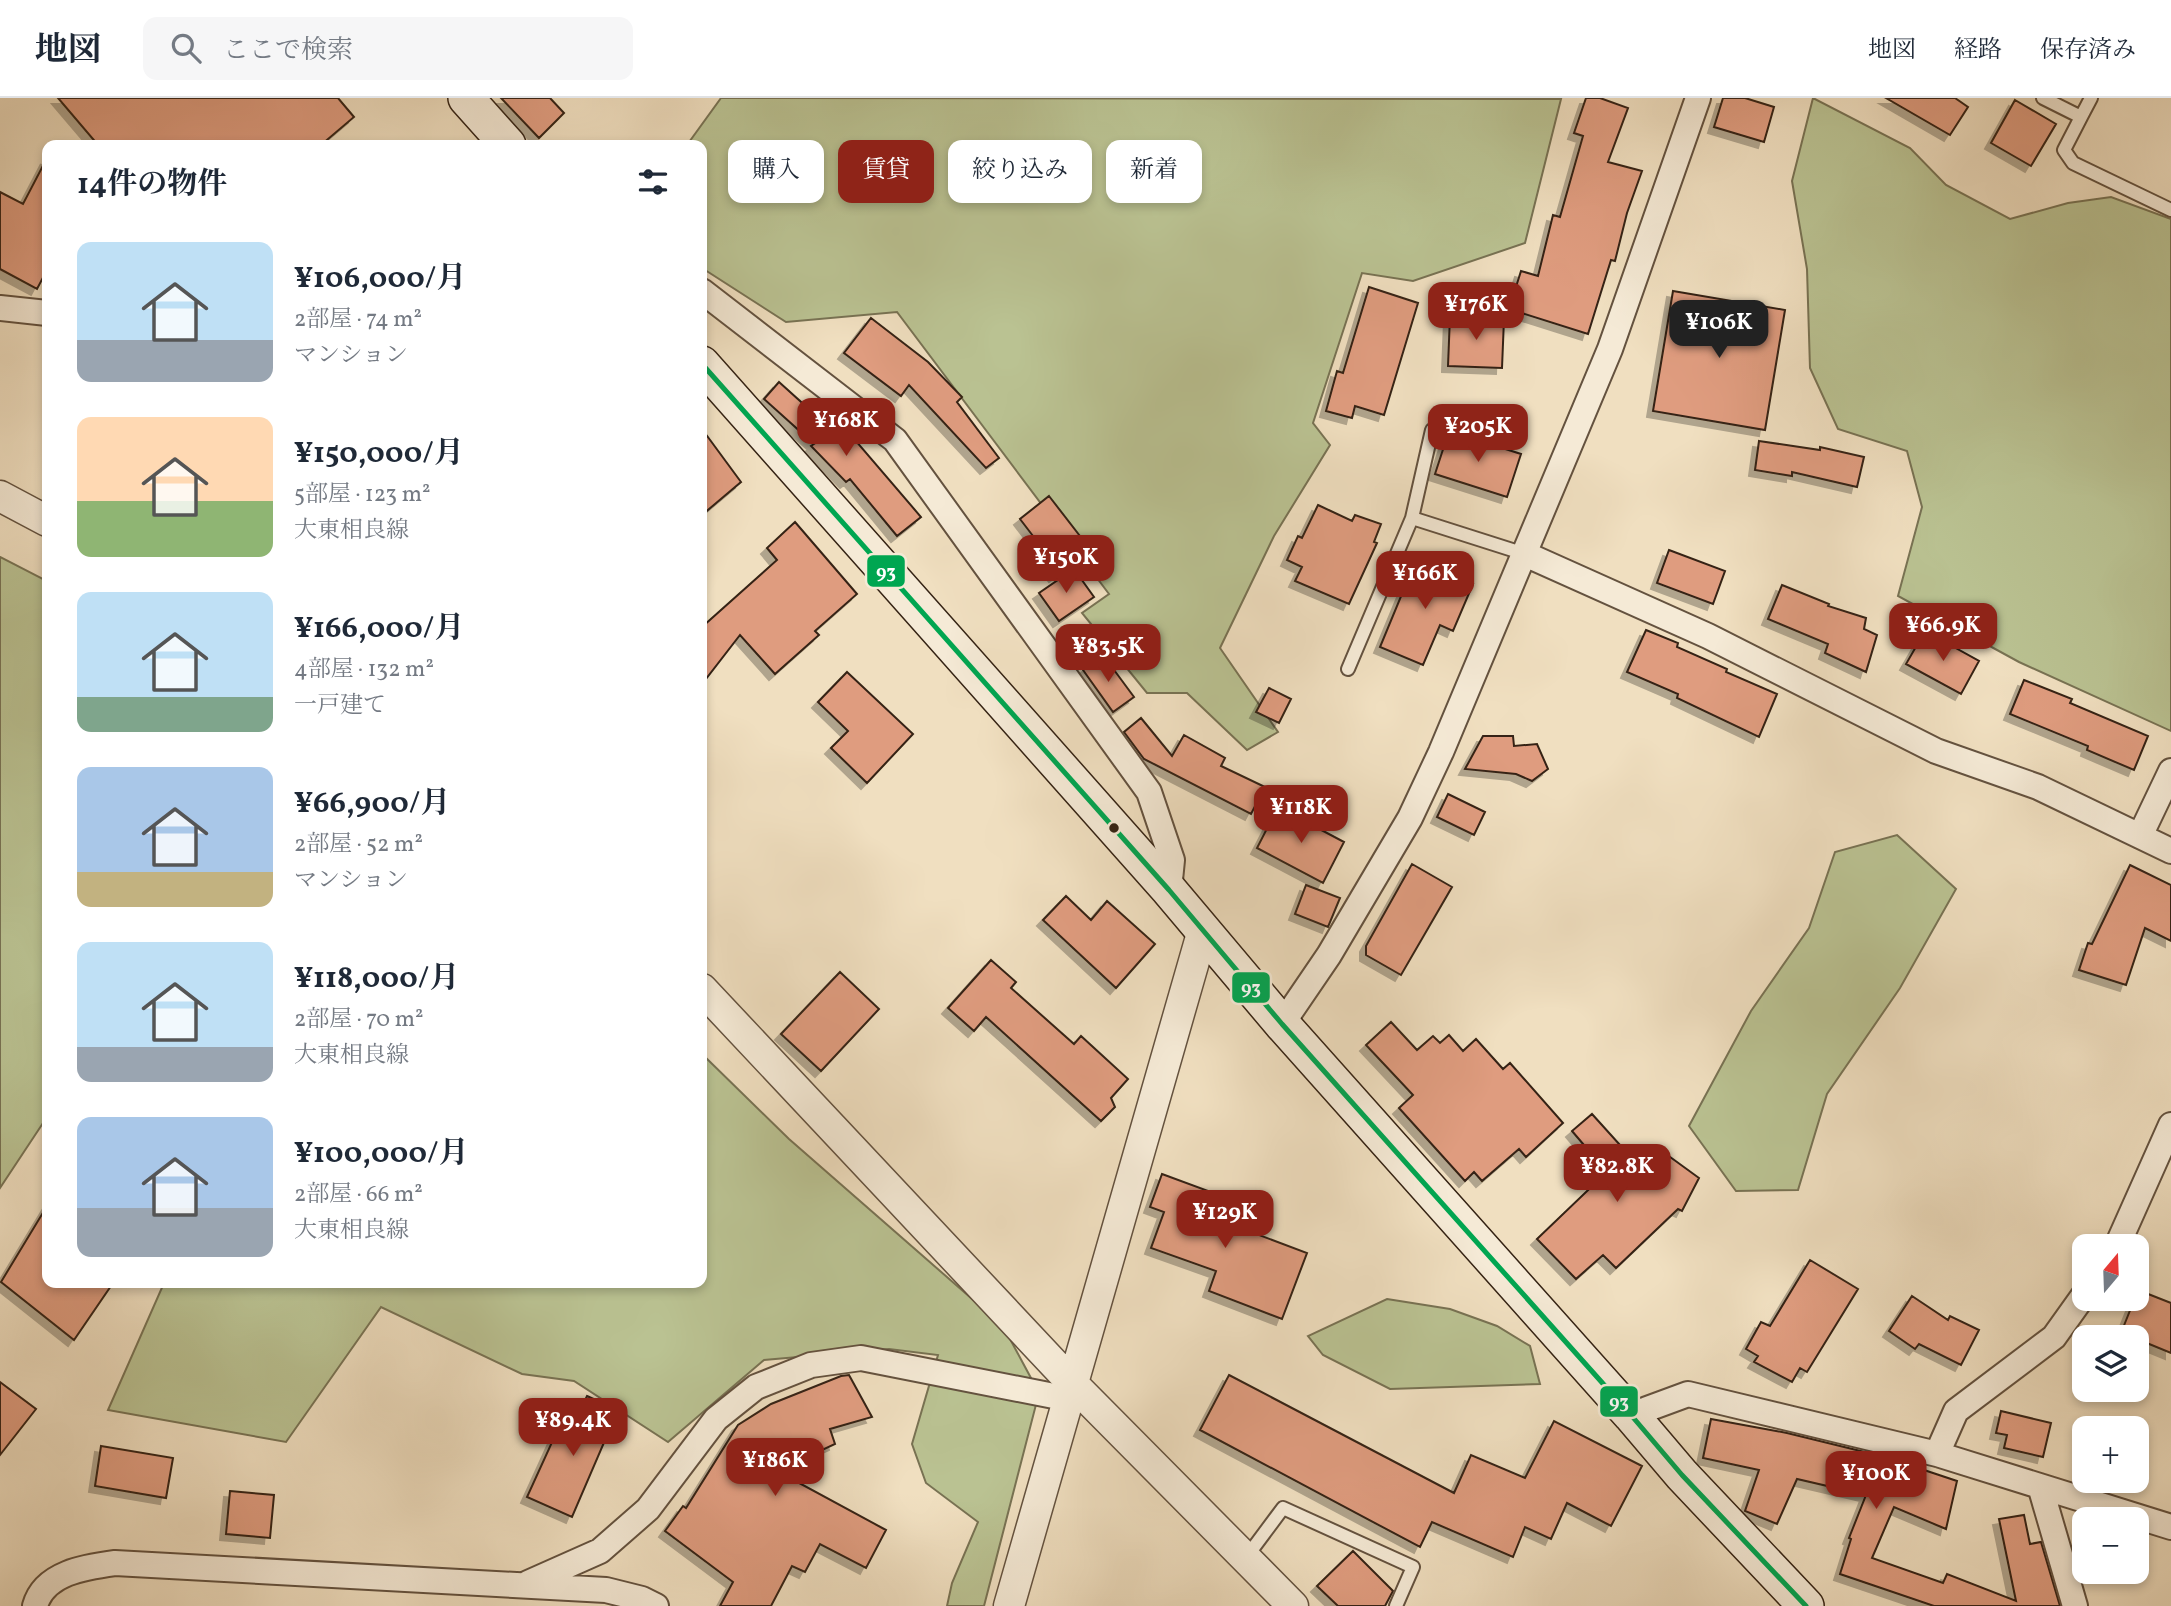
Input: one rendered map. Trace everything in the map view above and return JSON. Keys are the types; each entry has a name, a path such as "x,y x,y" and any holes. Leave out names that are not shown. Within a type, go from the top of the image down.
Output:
{"main road":[{"path":"466,98 504,140"},
{"path":"707,370 1169,890 1282,1024 1682,1475 1806,1606"}],"street":[{"path":"1282,1024 1329,955 1410,818 1441,752 1611,349 1698,98"},
{"path":"707,295 895,440 1149,792 1172,860 1169,890"},
{"path":"0,307 42,312"},
{"path":"0,496 42,518"},
{"path":"1525,554 1707,636 1936,751 2038,787 2171,850"},
{"path":"2140,836 2171,771"},
{"path":"1009,1606 1203,930"},
{"path":"707,994 1071,1391 1293,1606"},
{"path":"2122,1234 2171,1125"},
{"path":"1937,1454 1956,1411 2054,1337 2073,1311"},
{"path":"524,1585 600,1551 648,1509 716,1419 756,1387 811,1365 861,1358 1071,1391"},
{"path":"1631,1415 1688,1394 1937,1454 2171,1527"},
{"path":"2040,1486 2076,1606"},
{"path":"35,1606 38,1594 58,1577 85,1567 115,1563 606,1590 642,1599 656,1606"}],"lane":[{"path":"2043,98 2081,117"},
{"path":"2091,98 2064,150 2073,163 2171,210"},
{"path":"1348,670 1412,518 1432,430"},
{"path":"1412,518 1525,554"},
{"path":"1245,1559 1283,1508 1413,1567 1395,1606"}],"green space":[{"path":"721,98 1561,99 1525,243 1413,281 1362,273 1313,423 1330,445 1274,536 1220,648 1278,732 1247,750 1187,693 1147,693 1082,613 1109,594 897,312 786,322 707,271 707,140 691,140"},
{"path":"1813,98 1910,148 1946,185 2010,219 2068,203 2111,197 2171,219 2171,731 2019,662 1898,596 1922,507 1907,451 1838,429 1810,368 1807,269 1792,181"},
{"path":"0,557 42,578 42,1125 0,1188"},
{"path":"1897,835 1956,889 1900,988 1827,1094 1798,1190 1736,1191 1689,1126 1751,1011 1809,928 1835,852"},
{"path":"707,1059 789,1139 1003,1326 1039,1393 984,1606 947,1606 952,1583 978,1522 926,1483 912,1444 938,1355 889,1349 764,1360 668,1442 574,1381 522,1374 381,1307 286,1442 108,1410 162,1288 707,1288"},
{"path":"1387,1299 1450,1309 1497,1326 1530,1346 1540,1384 1390,1389 1323,1355 1308,1336"}],"building":[{"path":"58,98 338,98 354,117 327,140 94,140"},
{"path":"501,98 550,98 564,113 539,138"},
{"path":"1586,98 1600,98 1628,108 1608,162 1642,171 1627,213 1615,261 1611,260 1588,334 1509,309 1521,271 1538,276 1553,215 1560,217 1583,136 1574,133"},
{"path":"1723,98 1745,98 1774,107 1764,142 1714,127"},
{"path":"1886,98 1955,98 1968,107 1950,135"},
{"path":"2015,100 2056,124 2031,166 1991,143"},
{"path":"42,168 42,280 37,289 0,269 0,192 23,204"},
{"path":"1369,287 1418,303 1384,415 1355,406 1352,418 1326,411 1337,371 1343,373"},
{"path":"1673,291 1785,310 1765,430 1653,411"},
{"path":"1450,316 1504,319 1502,368 1448,366"},
{"path":"871,318 928,362 962,397 957,402 999,458 986,468 909,385 901,396 844,353"},
{"path":"779,382 809,409 814,404 835,424 838,420 921,517 897,536 850,479 846,482 811,446 814,444 764,399"},
{"path":"1449,431 1521,454 1507,497 1435,474"},
{"path":"707,436 741,482 707,511"},
{"path":"1759,441 1820,450 1820,447 1864,457 1857,487 1792,472 1792,476 1755,470"},
{"path":"1049,496 1090,549 1055,576 1029,543 1033,536 1020,519"},
{"path":"1318,505 1352,521 1355,515 1381,524 1374,542 1377,543 1349,604 1295,581 1302,567 1287,560 1298,536 1302,538"},
{"path":"795,522 857,594 815,631 819,635 775,674 740,635 707,678 707,623 777,560 767,548"},
{"path":"1669,550 1725,571 1713,604 1657,583"},
{"path":"1416,560 1473,584 1453,631 1440,625 1423,665 1380,647"},
{"path":"1074,569 1094,597 1059,621 1039,593"},
{"path":"1782,585 1829,604 1828,606 1866,618 1864,629 1877,635 1866,672 1825,653 1828,644 1768,619"},
{"path":"1646,630 1678,643 1677,647 1727,669 1726,672 1777,694 1759,737 1677,698 1678,694 1627,672"},
{"path":"1925,631 1979,661 1961,694 1906,664"},
{"path":"1103,655 1134,697 1113,712 1083,670"},
{"path":"847,672 913,734 867,783 831,748 848,731 818,702"},
{"path":"2024,680 2072,699 2070,703 2148,736 2134,770 2087,750 2088,746 2010,714"},
{"path":"1269,688 1291,699 1279,723 1256,712"},
{"path":"1141,718 1172,756 1184,735 1225,758 1221,766 1265,787 1251,814 1144,759 1124,732"},
{"path":"1483,736 1513,736 1514,746 1537,744 1548,769 1532,781 1516,774 1465,769"},
{"path":"1448,794 1485,812 1474,835 1437,817"},
{"path":"1278,807 1344,842 1323,883 1257,848"},
{"path":"1412,864 1452,887 1401,975 1366,955 1366,946"},
{"path":"2130,865 2171,885 2171,941 2145,928 2126,985 2079,970 2088,943 2092,944"},
{"path":"1306,885 1340,898 1328,927 1295,914"},
{"path":"1066,896 1091,920 1107,901 1155,944 1116,988 1043,920"},
{"path":"991,960 1016,982 1011,988 1074,1044 1081,1036 1128,1079 1111,1098 1115,1107 1101,1121 986,1017 974,1031 948,1008"},
{"path":"840,972 879,1009 821,1071 781,1034"},
{"path":"1391,1022 1417,1050 1433,1036 1440,1043 1449,1035 1463,1051 1476,1039 1503,1069 1510,1063 1563,1123 1526,1157 1519,1149 1482,1181 1474,1172 1465,1181 1399,1108 1413,1095 1366,1045"},
{"path":"1592,1114 1638,1165 1655,1146 1699,1178 1682,1211 1678,1209 1616,1268 1603,1255 1576,1279 1537,1239 1607,1172 1572,1131"},
{"path":"1162,1174 1211,1192 1203,1214 1307,1253 1282,1319 1209,1291 1216,1271 1151,1248 1164,1212 1150,1207"},
{"path":"42,1214 42,1288 110,1288 74,1340 1,1282"},
{"path":"1810,1260 1858,1289 1807,1372 1800,1368 1792,1382 1754,1362 1758,1356 1746,1349 1761,1322 1770,1326"},
{"path":"2149,1294 2171,1303 2171,1353 2149,1344 2149,1325 2124,1325 2130,1311 2149,1311"},
{"path":"1912,1296 1948,1320 1950,1316 1979,1330 1961,1365 1919,1344 1915,1349 1889,1331"},
{"path":"849,1375 872,1417 830,1429 835,1444 777,1471 886,1530 866,1568 820,1544 805,1572 792,1566 771,1606 720,1606 733,1582 665,1531 683,1506 686,1508 738,1425 771,1404"},
{"path":"1229,1375 1454,1493 1471,1455 1525,1478 1554,1421 1642,1466 1611,1526 1567,1503 1551,1539 1525,1527 1513,1557 1432,1522 1420,1547 1200,1430"},
{"path":"0,1382 36,1409 0,1455"},
{"path":"587,1396 618,1410 572,1517 527,1497 558,1429 569,1434"},
{"path":"2001,1411 2051,1423 2043,1457 2004,1448 2007,1435 1996,1433"},
{"path":"1711,1419 1787,1433 1885,1457 1957,1481 1946,1529 1894,1507 1872,1558 1943,1583 1947,1574 2016,1601 1999,1519 2024,1515 2030,1544 2041,1542 2060,1606 1934,1606 1840,1574 1851,1539 1849,1538 1866,1495 1797,1479 1777,1524 1745,1511 1759,1470 1703,1458"},
{"path":"101,1446 173,1458 166,1498 95,1486"},
{"path":"230,1491 274,1495 270,1538 226,1534"},
{"path":"1353,1551 1393,1591 1385,1606 1338,1606 1317,1586"}],"transit line":[{"name":"93","path":"707,370 1169,890 1282,1024 1682,1475 1806,1606"}]}
